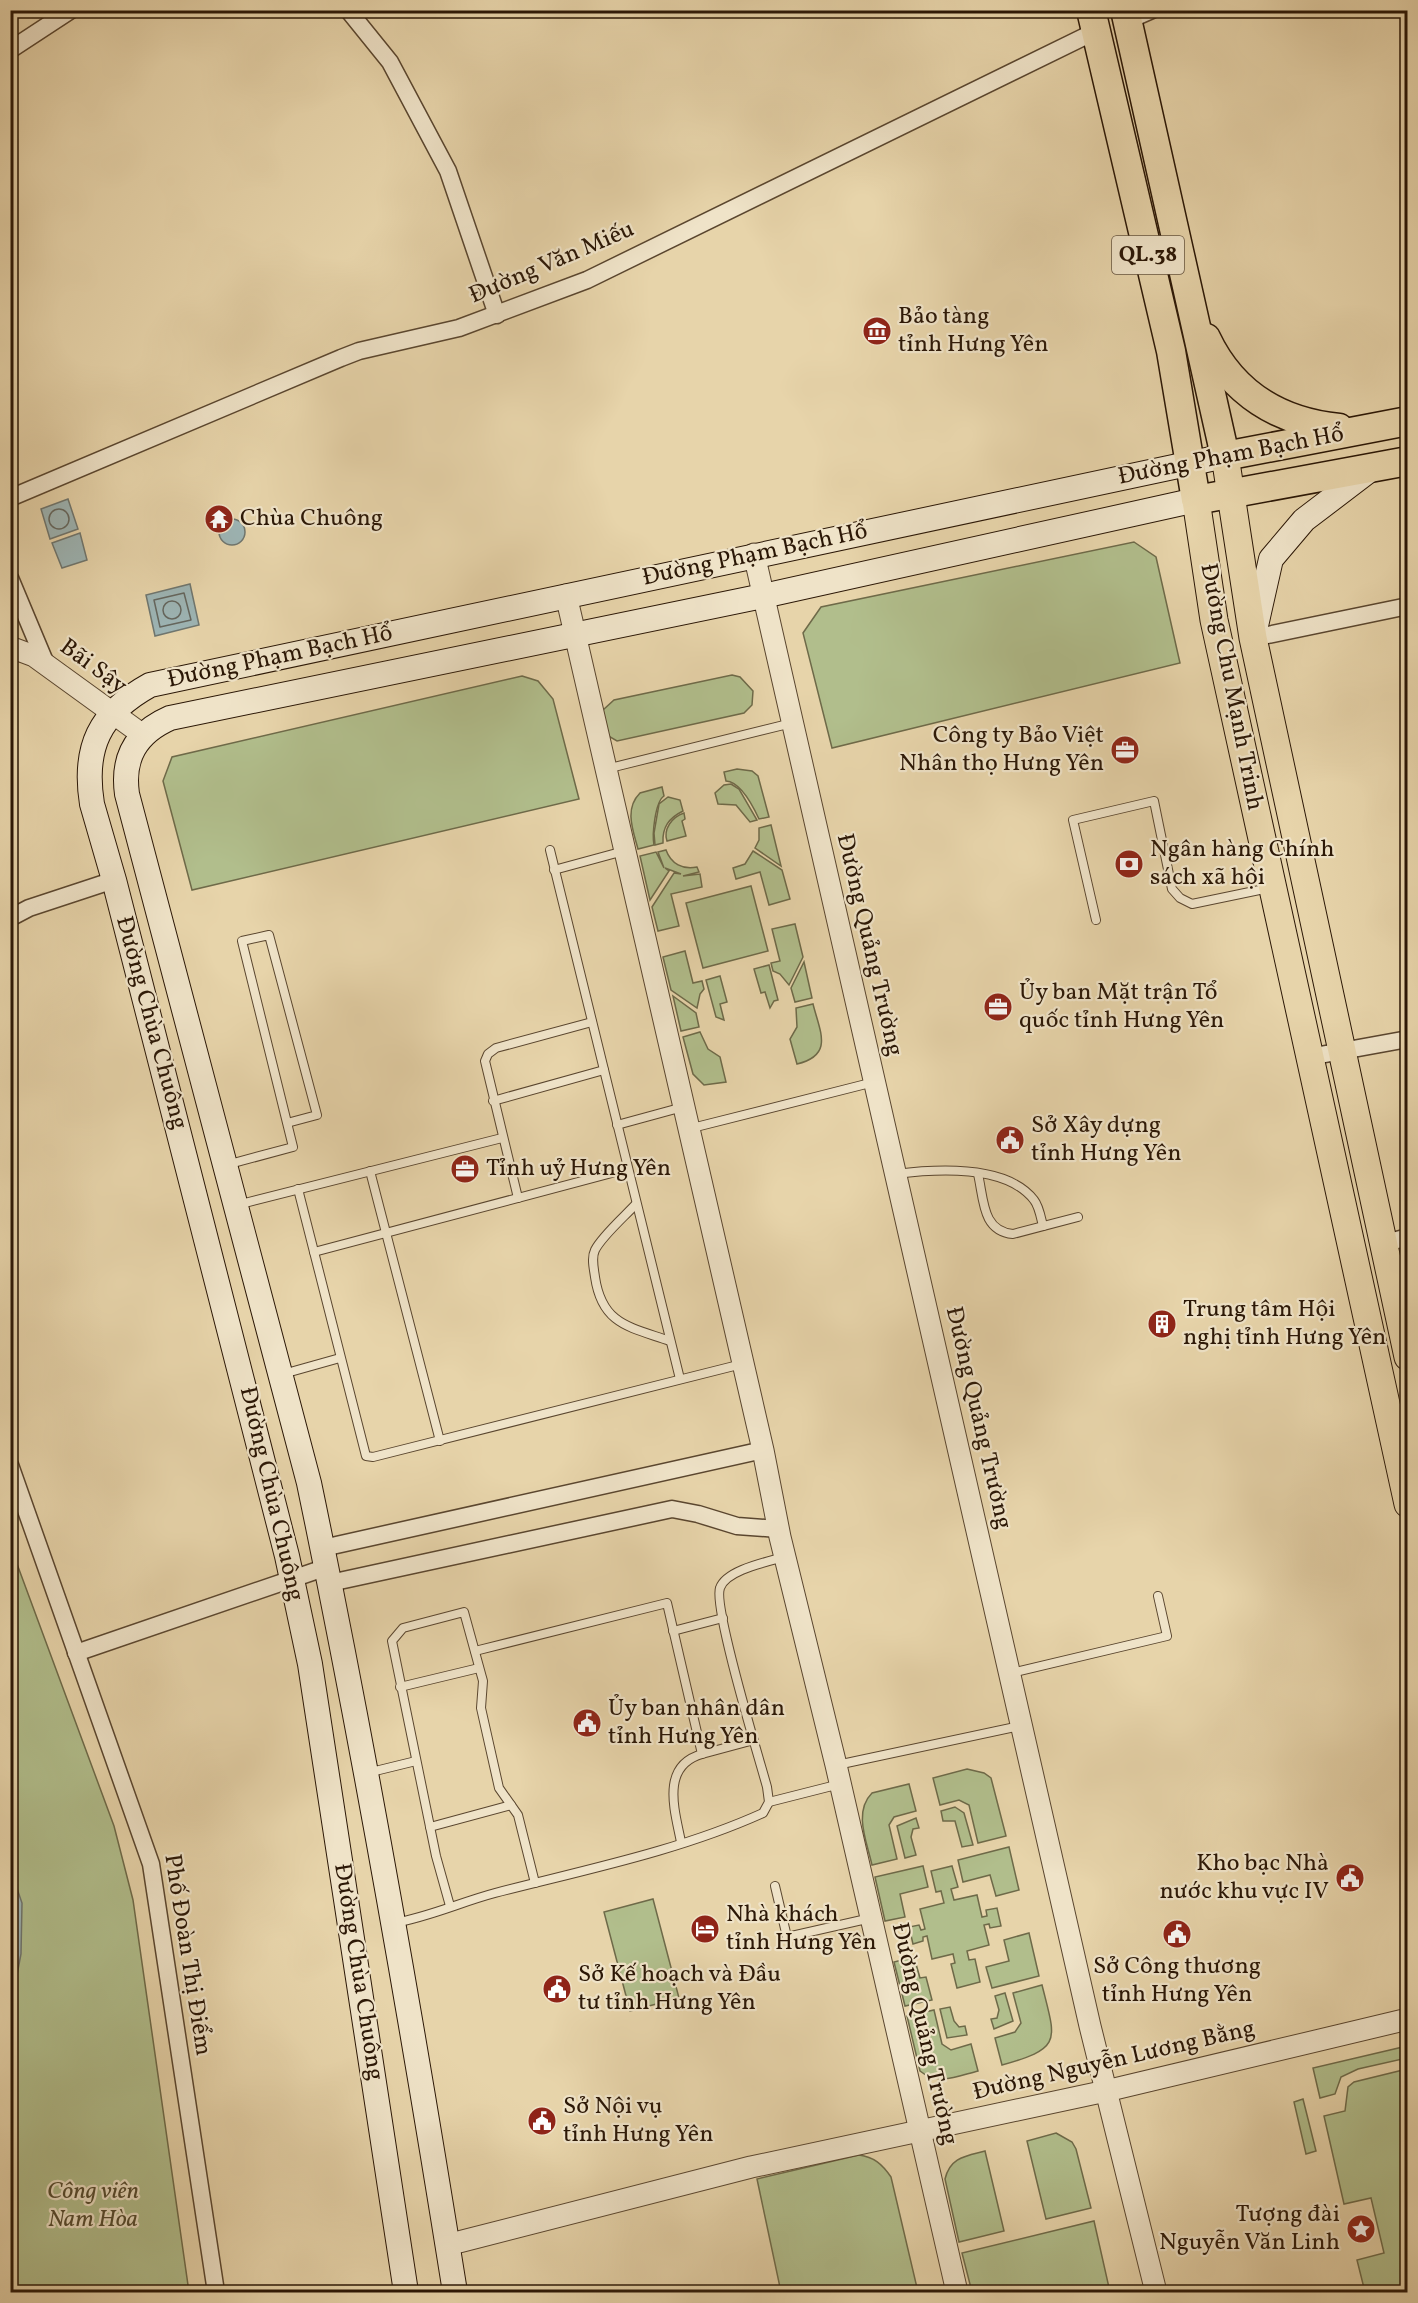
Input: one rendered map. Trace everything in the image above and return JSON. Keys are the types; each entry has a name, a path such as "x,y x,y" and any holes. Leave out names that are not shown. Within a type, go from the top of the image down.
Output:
{"highway":[{"name":"Đường Chu Mạnh Trinh","path":"1135,14 1190,306 1225,456"},
{"name":"Đường Chu Mạnh Trinh","path":"1093,21 1171,351 1196,500"},
{"path":"1190,306 1216,359 1245,392 1275,411 1311,425 1362,430"},
{"name":"Đường Phạm Bạch Hổ","path":"1225,456 1407,421"},
{"name":"Đường Phạm Bạch Hổ","path":"1196,500 1407,461"}],"main road":[{"name":"Đường Phạm Bạch Hổ","path":"111,712 129,696 150,685 1225,456"},
{"name":"Đường Chu Mạnh Trinh","path":"1225,456 1253,638 1407,1357"},
{"path":"1253,638 1270,559 1304,520 1372,468"},
{"name":"Đường Phạm Bạch Hổ","path":"143,735 155,725 170,718 763,596 1196,500"},
{"name":"Đường Chu Mạnh Trinh","path":"1196,500 1215,620 1407,1504"},
{"name":"Đường Chùa Chuông","path":"111,712 98,732 90,756 88,780 92,804 114,880 268,1472 310,1664 406,2292"},
{"name":"Đường Chùa Chuông","path":"143,735 127,762 127,794 281,1375 327,1566 367,1773 455,2292"},
{"path":"214,1264 249,1255"},
{"path":"346,1895 386,1886"}],"street":[{"path":"10,50 71,10"},
{"path":"348,10 390,62 448,171 497,315"},
{"name":"Đường Văn Miếu","path":"10,498 359,351 442,333 497,315 587,280 1093,21"},
{"name":"Đường Quảng Trường","path":"754,555 1021,1725 1106,2091 1156,2292"},
{"path":"10,578 46,664"},
{"name":"Đường Quảng Trường","path":"566,595 763,1450 784,1557 838,1775 957,2292"},
{"path":"1253,638 1407,606"},
{"name":"Bãi Sậy","path":"10,647 34,656 143,735"},
{"path":"10,918 29,908 114,880"},
{"path":"1309,1057 1407,1039"},
{"path":"1382,1244 1407,1237"},
{"path":"76,1653 327,1566 763,1450"},
{"name":"Phố Đoàn Thị Điểm","path":"10,1465 151,1864 216,2292"},
{"path":"327,1566 672,1509 698,1514 736,1526 778,1529"},
{"name":"Đường Nguyễn Lương Bằng","path":"447,2245 751,2167 1106,2091 1407,2019"}],"lane":[{"path":"605,770 792,723"},
{"path":"1096,920 1073,819 1154,801 1172,889 1180,898 1192,904 1272,887"},
{"path":"549,850 680,1379"},
{"path":"554,870 624,851"},
{"path":"225,1166 293,1147 287,1123 242,941 269,935 317,1115 287,1123"},
{"path":"518,1198 485,1061 488,1054 496,1048 592,1022"},
{"path":"493,1101 604,1070"},
{"path":"688,1129 874,1081"},
{"path":"617,1125 683,1107"},
{"path":"236,1205 502,1138"},
{"path":"314,1252 627,1169"},
{"path":"895,1174 934,1169 978,1174 1022,1188 1035,1201 1043,1226"},
{"path":"370,1171 440,1441"},
{"path":"978,1174 988,1219 993,1228 1002,1233 1013,1234 1078,1217"},
{"path":"298,1189 366,1455 373,1457 440,1441 743,1364"},
{"path":"636,1204 595,1249 593,1262 597,1290 608,1314 620,1324 670,1341"},
{"path":"281,1375 340,1358"},
{"path":"769,1802 723,1618 719,1589 724,1581 749,1567 784,1557"},
{"path":"1010,1673 1167,1636 1158,1596"},
{"path":"475,1651 667,1603 702,1754"},
{"path":"450,1906 430,1827 392,1641 403,1628 464,1611 483,1681 481,1708 499,1788 518,1815 535,1883"},
{"path":"673,1631 723,1618"},
{"path":"400,1687 479,1668"},
{"path":"393,1924 415,1920 450,1906 681,1842 756,1816 763,1813 769,1802 838,1775 1021,1725"},
{"path":"681,1842 672,1795 674,1780 690,1757 754,1740"},
{"path":"367,1773 416,1761"},
{"path":"430,1827 512,1805"},
{"path":"774,1886 787,1937 871,1918"}],"green space":[{"path":"1134,542 1156,557 1180,663 832,748 803,633 821,607"},
{"path":"732,675 740,677 753,691 752,705 744,713 617,741 605,734 603,710 614,700"},
{"path":"522,676 538,681 553,699 579,799 192,890 163,781 172,757"},
{"path":"737,769 752,771 758,776 769,817 759,819 741,790 726,781 724,772"},
{"path":"731,784 739,789 757,820 750,822 736,805 718,804 715,793 724,785"},
{"path":"662,787 664,796 656,811 654,845 638,849 631,820 632,806 640,793"},
{"path":"668,797 680,800 683,811 667,824 663,843 655,845 654,833 659,804"},
{"path":"684,813 685,819 682,821 686,836 667,841 667,828 676,817"},
{"path":"771,825 781,866 755,848 759,840 759,828"},
{"path":"666,850 678,865 687,868 697,867 699,872 683,876 700,874 702,887 671,894 679,926 658,931 652,907 674,873 681,874 665,868 669,871 650,900 640,856 656,852 664,868 658,852"},
{"path":"753,851 782,870 790,899 769,905 760,872 736,879 733,868 745,864"},
{"path":"751,886 768,951 703,968 686,903"},
{"path":"795,924 803,957 789,985 780,974 773,971 771,963 780,961 772,929"},
{"path":"685,951 693,983 702,981 704,989 700,994 697,1008 671,990 663,957"},
{"path":"804,962 812,998 795,1002 791,988"},
{"path":"769,965 778,1000 774,1001 770,1008 765,992 761,993 754,969"},
{"path":"720,976 727,1002 720,1004 724,1020 716,1017 706,980"},
{"path":"673,996 696,1013 699,1027 681,1031"},
{"path":"813,1004 822,1041 816,1055 797,1064 790,1039 797,1027 796,1008"},
{"path":"700,1032 708,1049 720,1057 726,1082 704,1085 693,1074 683,1037"},
{"name":"Công viên Nam Hòa","path":"10,1545 114,1826 133,1900 189,2292 11,2292"},
{"path":"967,1769 984,1773 991,1778 1006,1836 978,1843 969,1805 959,1800 940,1805 933,1778"},
{"path":"909,1784 916,1811 894,1817 889,1825 897,1859 872,1865 862,1818 866,1801 872,1793"},
{"path":"955,1807 964,1813 973,1845 962,1847 955,1821 943,1821 941,1811"},
{"path":"916,1818 919,1828 913,1829 911,1837 916,1855 905,1858 897,1826"},
{"path":"1009,1847 1019,1890 996,1896 990,1875 963,1882 958,1860"},
{"path":"923,1866 928,1887 900,1894 905,1917 885,1921 875,1877"},
{"path":"952,1866 958,1887 951,1889 954,1900 977,1895 982,1917 987,1916 986,1910 997,1908 1001,1926 990,1928 989,1924 984,1925 989,1945 967,1951 969,1960 975,1959 980,1982 957,1988 951,1964 955,1963 953,1954 932,1959 927,1936 923,1937 923,1941 913,1944 909,1927 919,1925 921,1930 925,1929 920,1909 944,1903 941,1891 936,1892 931,1871"},
{"path":"653,1899 679,1998 630,2011 604,1912"},
{"path":"1029,1933 1039,1976 992,1988 986,1967 1009,1961 1004,1940"},
{"path":"914,1957 920,1978 926,1977 932,2000 905,2006 894,1962"},
{"path":"1042,1985 1052,2030 1050,2040 1036,2053 1002,2065 995,2038 1015,2032 1021,2023 1013,1993"},
{"path":"1005,1993 1013,2021 994,2029 991,2019 997,2018 999,2010 995,1996"},
{"path":"950,2007 954,2021 959,2027 965,2026 967,2035 947,2038 940,2009"},
{"path":"934,2010 942,2044 951,2050 971,2044 978,2071 941,2079 927,2076 920,2071 907,2016"},
{"path":"1407,2046 1407,2058 1358,2069 1341,2077 1335,2094 1320,2098 1313,2068"},
{"path":"1407,2069 1407,2292 1365,2292 1357,2260 1384,2253 1371,2198 1344,2204 1324,2116 1345,2111 1348,2087 1354,2082"},
{"path":"1303,2099 1316,2151 1306,2154 1294,2102"},
{"path":"1056,2133 1072,2142 1076,2149 1091,2208 1046,2219 1027,2141"},
{"path":"985,2151 1004,2231 959,2242 945,2179 947,2172 955,2162 965,2156"},
{"path":"859,2155 877,2162 891,2177 918,2292 781,2292 757,2179"},
{"path":"1094,2221 1110,2292 972,2292 962,2253"}],"water":[{"path":"68,499 78,529 50,539 41,509"},
{"path":"232,519 241,523 245,532 241,541 232,545 223,541 219,532 223,523"},
{"path":"80,533 87,560 62,568 52,543"},
{"path":"190,584 199,625 155,636 146,595"},
{"path":"10,1868 22,1903 21,1954 11,2006"}],"place":[{"name":"Bảo tàng tỉnh Hưng Yên","path":"877,331"},
{"name":"Chùa Chuông","path":"219,519"},
{"name":"Công ty Bảo Việt Nhân thọ Hưng Yên","path":"1125,750"},
{"name":"Ngân hàng Chính sách xã hội","path":"1129,864"},
{"name":"Ủy ban Mặt trận Tổ quốc tỉnh Hưng Yên","path":"998,1007"},
{"name":"Sở Xây dựng tỉnh Hưng Yên","path":"1010,1140"},
{"name":"Tỉnh uỷ Hưng Yên","path":"465,1169"},
{"name":"Trung tâm Hội nghị tỉnh Hưng Yên","path":"1162,1324"},
{"name":"Ủy ban nhân dân tỉnh Hưng Yên","path":"587,1723"},
{"name":"Kho bạc Nhà nước khu vực IV","path":"1350,1878"},
{"name":"Nhà khách tỉnh Hưng Yên","path":"705,1929"},
{"name":"Sở Công thương tỉnh Hưng Yên","path":"1177,1934"},
{"name":"Sở Kế hoạch và Đầu tư tỉnh Hưng Yên","path":"557,1989"},
{"name":"Sở Nội vụ tỉnh Hưng Yên","path":"542,2121"},
{"name":"Tượng đài Nguyễn Văn Linh","path":"1361,2229"}]}
